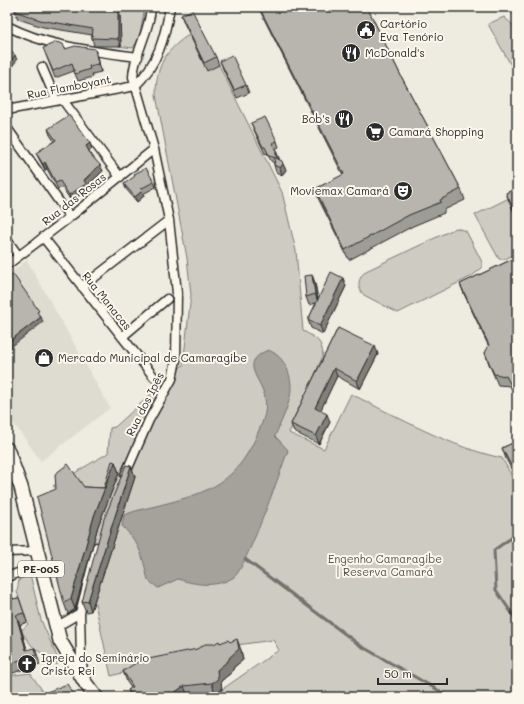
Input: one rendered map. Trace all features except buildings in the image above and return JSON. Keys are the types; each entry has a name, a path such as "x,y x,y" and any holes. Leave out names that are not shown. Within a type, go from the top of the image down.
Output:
{"main road":[{"name":"PE-005","path":"7,449 21,486 56,627 67,655 96,697"}],"street":[{"name":"Rua dos Ipês","path":"122,481 146,426 172,379 176,360 176,282 169,220 154,149 135,86 134,66 148,26 151,7"},
{"path":"135,86 146,75 155,60 163,40 170,7"},
{"path":"514,7 517,10"},
{"path":"7,26 27,36 59,45 138,57"},
{"path":"42,67 59,100 120,177"},
{"name":"Rua Flamboyant","path":"7,110 135,86"},
{"path":"7,128 70,217"},
{"name":"Rua das Rosas","path":"7,264 70,217 154,149"},
{"path":"82,287 169,220"},
{"name":"Rua Manacas","path":"42,237 154,377"},
{"path":"7,240 18,255"},
{"path":"122,337 167,299"},
{"path":"86,684 82,659 80,613 101,536"},
{"path":"7,552 37,551"},
{"path":"7,577 40,565"},
{"path":"56,627 80,613"}],"shaded area":[{"name":"Mercado Municipal de Camaragibe","path":"27,260 110,408 41,461 7,414 7,276"},
{"path":"268,350 280,357 290,376 290,397 275,436 288,450 263,518 246,557 234,577 221,583 199,584 178,579 158,588 148,580 140,551 133,539 122,526 124,515 178,500 208,489 221,482 242,462 251,448 265,414 265,398 253,365 254,360 259,355"}],"green space":[{"path":"80,7 145,7 139,39 133,48 118,46 119,17"},
{"path":"504,17 517,29 517,76 488,24"},
{"name":"Engenho Camaragibe | Reserva Camará","path":"187,36 198,36 212,51 282,192 296,251 303,331 318,340 323,356 289,433 324,449 351,394 425,431 463,447 502,458 517,486 517,697 211,697 279,650 273,640 215,648 111,676 72,499 53,486 108,453 110,428 115,427 183,365 191,295 187,258 156,95 156,85 160,68 167,54"},
{"path":"517,194 517,253 505,259 499,259 475,215"},
{"path":"456,228 466,231 482,262 482,268 472,276 398,313 361,292 359,283 361,277 366,271"},
{"path":"30,574 41,620 58,659 57,665 32,646 21,631 28,624 17,592 19,580"},
{"path":"30,673 47,697 30,697 29,695 7,697 7,676"}],"waterway":[{"path":"517,534 494,550 496,590 517,621"},
{"path":"245,559 361,646 450,697"}],"place":[{"name":"Cartório Eva Tenório","path":"366,30"},
{"name":"McDonald's","path":"351,53"},
{"name":"Bob's","path":"344,119"},
{"name":"Camará Shopping","path":"375,132"},
{"name":"Moviemax Camará","path":"403,191"},
{"name":"Mercado Municipal de Camaragibe","path":"44,358"},
{"name":"Igreja do Seminário Cristo Rei","path":"27,664"}]}
